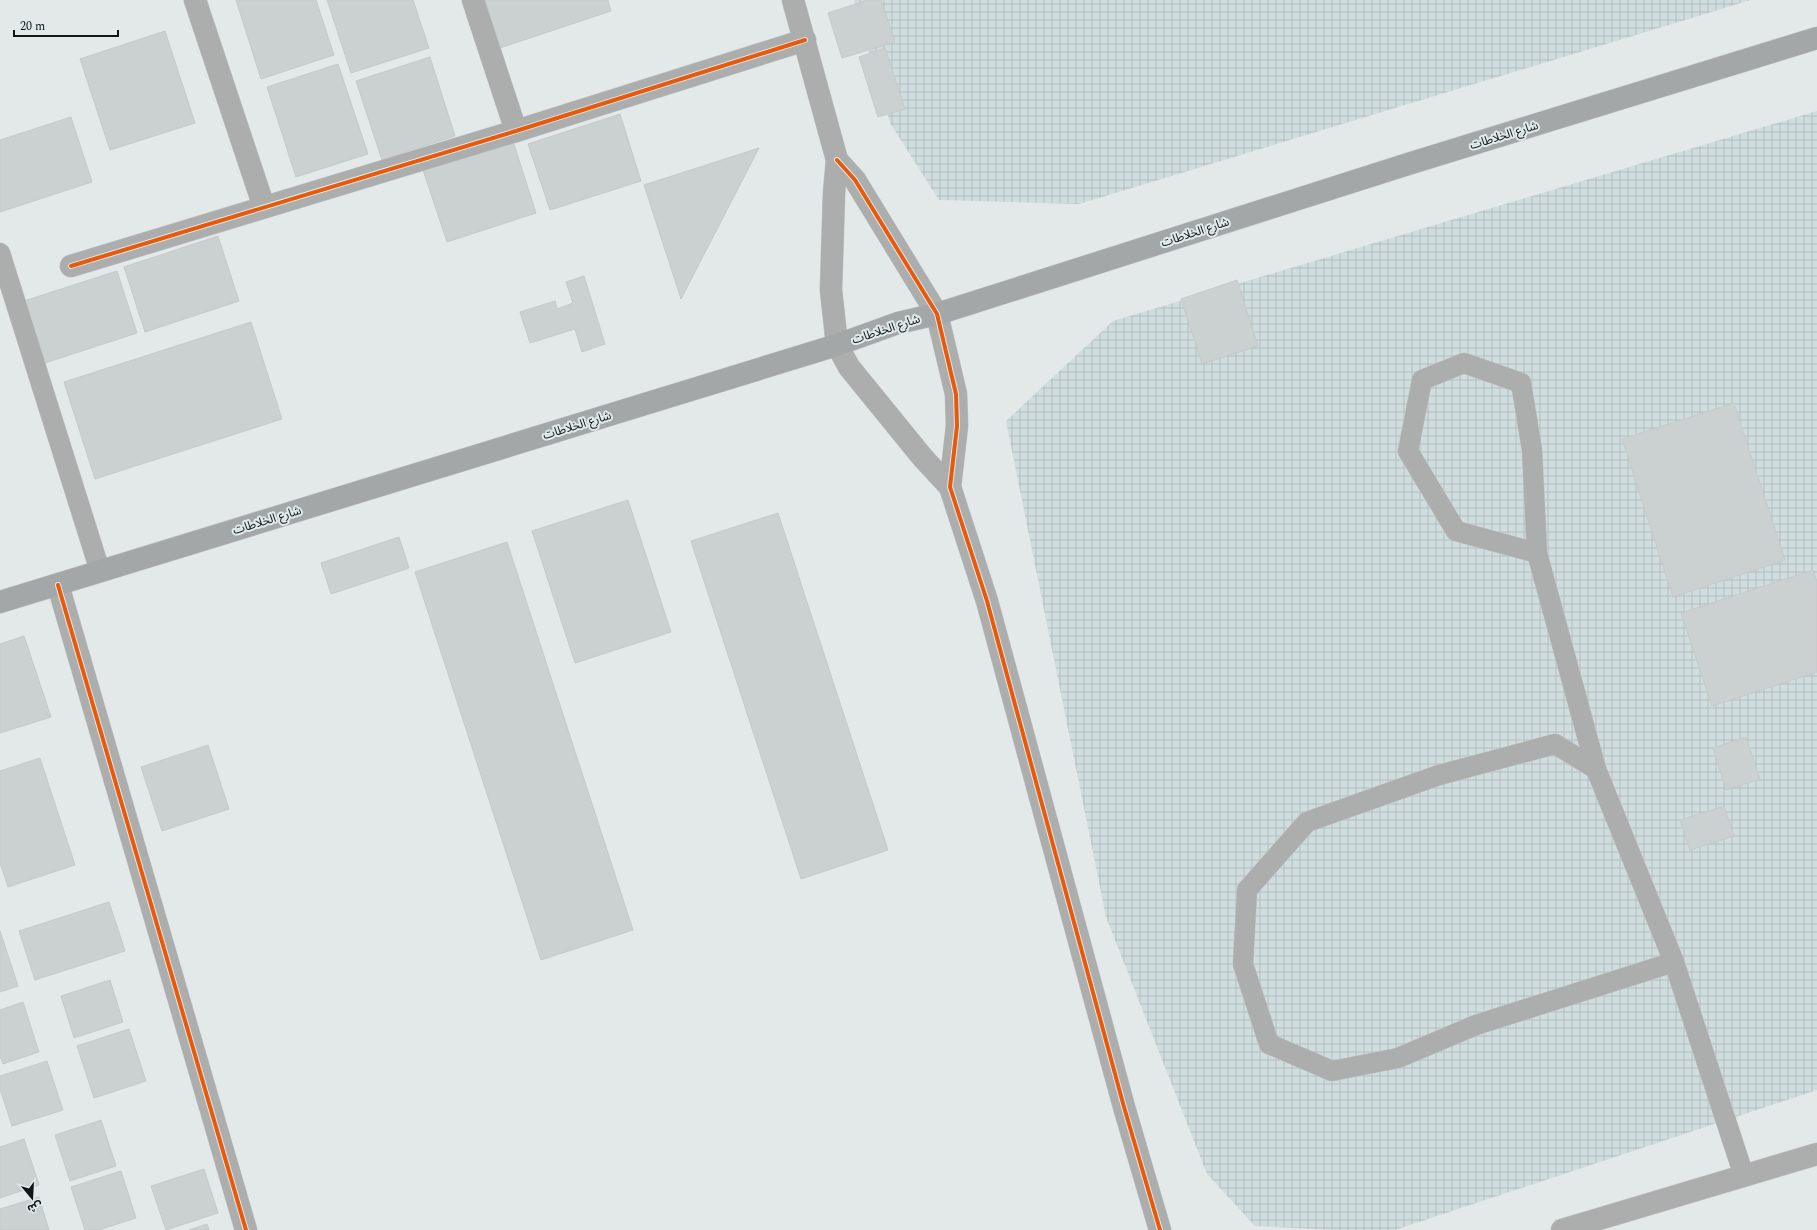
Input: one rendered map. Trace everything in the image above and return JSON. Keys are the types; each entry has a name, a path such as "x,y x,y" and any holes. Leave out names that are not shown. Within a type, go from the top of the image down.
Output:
{"main road":[{"name":"شارع الخلاطات","path":"0,602 837,345 898,323 937,314 1415,162 1817,38"}],"street":[{"path":"195,0 264,207"},
{"path":"473,0 516,131"},
{"path":"793,0 837,160 834,193 831,290 837,345 849,367 923,458 950,487"},
{"path":"71,266 516,131 805,40"},
{"path":"837,160 855,180 937,314 956,394 957,426 950,487 987,601 1122,1100 1160,1230"},
{"path":"58,585 246,1230"},
{"path":"1562,1230 1817,1154"}],"lane":[{"path":"0,253 100,571"},
{"path":"1537,553 1456,531 1408,451 1422,380 1464,363 1521,383 1532,450 1537,553 1596,769 1674,962 1744,1176"},
{"path":"1596,769 1554,744 1439,775 1307,822 1247,890 1243,964 1269,1044 1332,1070 1398,1058 1476,1025 1674,962"}],"shaded area":[{"path":"854,0 1751,0 1079,204 939,200 890,123"},
{"path":"1817,111 1817,1090 1395,1230 1336,1230 1255,1226 1207,1174 1106,917 1006,421 1113,321"}],"building":[{"path":"236,0 316,0 334,55 261,79"},
{"path":"327,0 413,0 429,48 351,73"},
{"path":"481,0 608,0 611,11 497,49"},
{"path":"868,0 881,0 895,42 842,58 828,13"},
{"path":"165,31 195,123 110,150 80,59"},
{"path":"885,48 905,109 878,117 859,57"},
{"path":"430,57 455,136 382,160 356,81"},
{"path":"338,64 368,154 296,177 267,87"},
{"path":"620,114 641,181 550,210 528,144"},
{"path":"71,117 92,182 0,212 0,140"},
{"path":"512,138 536,213 447,242 422,167"},
{"path":"759,148 681,299 644,185"},
{"path":"218,236 239,301 145,332 124,267"},
{"path":"117,271 137,333 45,363 24,301"},
{"path":"584,276 605,344 582,352 575,329 530,343 520,312 555,301 557,309 573,303 566,282"},
{"path":"1237,280 1258,346 1202,364 1181,299"},
{"path":"251,322 282,419 95,479 64,382"},
{"path":"1734,403 1785,560 1673,597 1622,439"},
{"path":"628,500 671,632 575,663 532,531"},
{"path":"778,513 888,850 801,879 691,541"},
{"path":"399,537 409,568 331,594 321,563"},
{"path":"507,542 633,930 541,960 415,572"},
{"path":"1813,570 1817,582 1817,672 1712,706 1681,613"},
{"path":"24,636 51,717 0,733 0,644"},
{"path":"1746,737 1760,779 1726,790 1713,748"},
{"path":"208,745 229,809 162,831 141,767"},
{"path":"40,758 75,865 8,887 0,863 0,771"},
{"path":"1724,806 1734,836 1690,850 1680,820"},
{"path":"109,902 125,951 35,980 19,931"},
{"path":"0,931 18,986 0,992"},
{"path":"110,980 123,1022 74,1038 61,996"},
{"path":"23,1002 39,1052 3,1064 0,1056 0,1010"},
{"path":"129,1029 146,1081 94,1098 77,1046"},
{"path":"47,1061 63,1110 12,1126 0,1089 0,1076"},
{"path":"101,1120 116,1166 70,1181 55,1135"},
{"path":"24,1139 39,1185 0,1198 0,1147"},
{"path":"204,1169 218,1213 166,1230 151,1186"},
{"path":"121,1171 136,1218 99,1230 85,1230 71,1187"},
{"path":"39,1197 49,1230 0,1230 0,1209"},
{"path":"207,1224 209,1230 189,1230"}],"cycle path":[{"path":"71,266 516,131 805,40"},
{"path":"837,160 855,180 937,314 956,394 957,426 950,487 987,601 1124,1107 1160,1230"},
{"path":"58,585 246,1230"}]}
